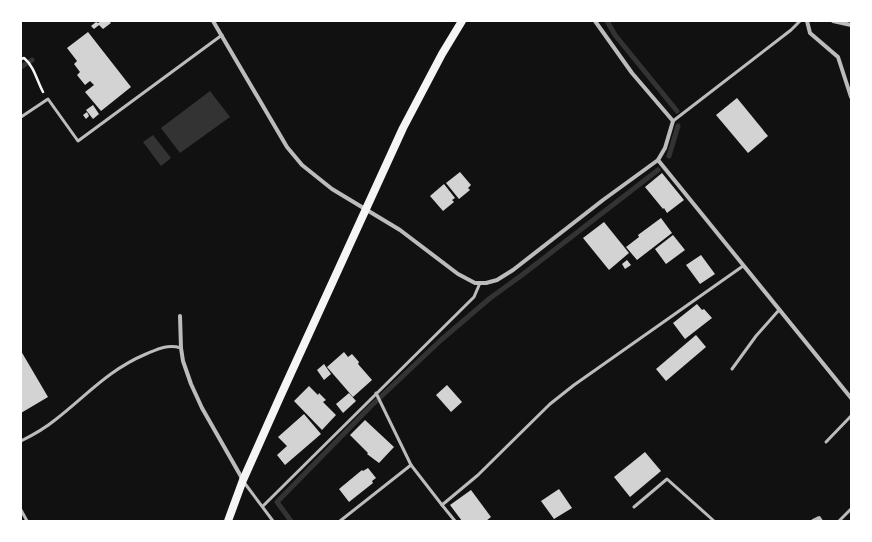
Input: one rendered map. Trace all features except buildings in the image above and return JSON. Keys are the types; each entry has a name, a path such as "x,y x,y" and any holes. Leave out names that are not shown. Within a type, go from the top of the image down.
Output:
{"main road":[{"path":"228,521 243,480 407,121 442,54 462,21"}],"street":[{"path":"213,21 287,147 302,165 332,189 400,230 458,274 475,283 486,283 497,280 513,270 603,200 658,160 665,148 673,121 632,73 595,21"},
{"path":"807,21 810,33 838,57 851,97"},
{"path":"833,21 851,25"},
{"path":"658,160 851,398"},
{"path":"180,316 181,348 184,364 199,402 243,480"},
{"path":"813,521 819,518 821,521"}],"lane":[{"path":"673,121 791,30 800,21"},
{"path":"21,117 48,99 78,141 222,36"},
{"path":"442,505 478,475 550,404 580,381 743,266"},
{"path":"263,506 474,296 480,283"},
{"path":"732,370 756,336 779,310"},
{"path":"21,440 37,433 55,420 93,386 136,358 163,346 181,348"},
{"path":"377,394 411,465 455,521"},
{"path":"826,442 851,416"},
{"path":"340,521 411,465"},
{"path":"634,508 667,479 714,521"},
{"path":"243,480 273,521"},
{"path":"839,521 851,509"},
{"path":"21,510 27,521"}],"path":[{"path":"21,59 26,59 42,91 48,99"}],"shaded area":[{"path":"210,91 230,117 180,153 161,128"},
{"path":"153,135 171,158 161,166 143,142"}],"waterway":[{"path":"607,21 615,35 677,111"},
{"path":"21,67 32,60"},
{"path":"669,156 678,126"},
{"path":"291,521 277,502 371,406 441,340 489,299 658,170"}]}
